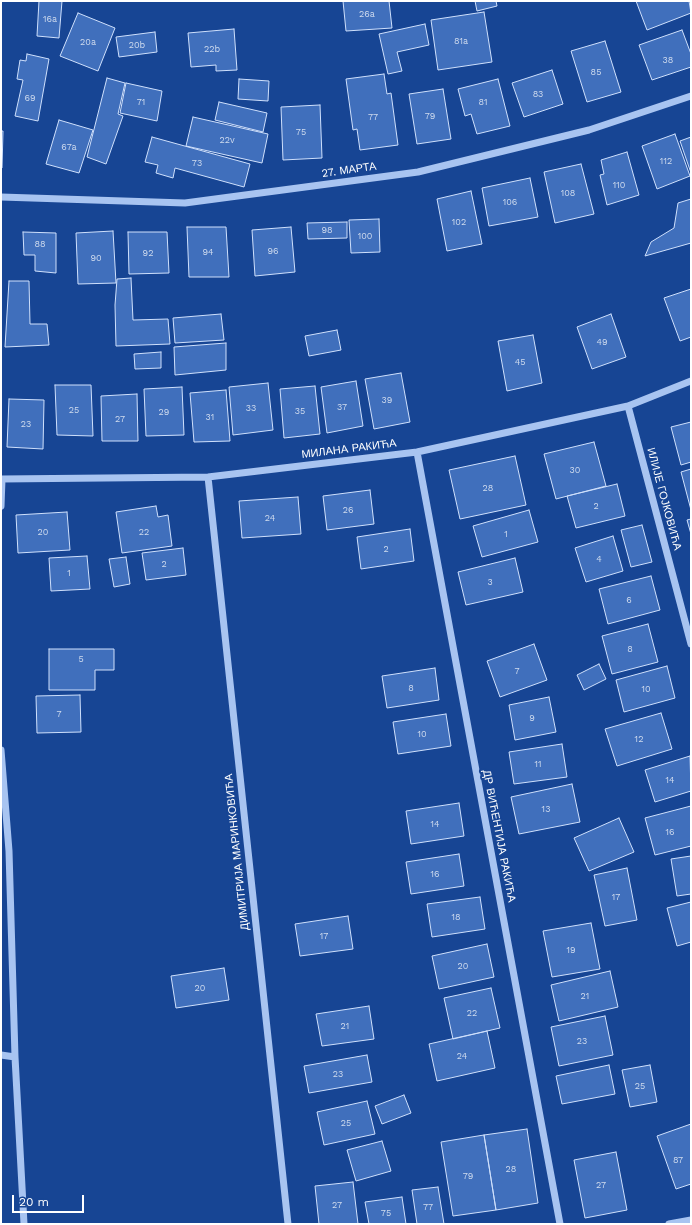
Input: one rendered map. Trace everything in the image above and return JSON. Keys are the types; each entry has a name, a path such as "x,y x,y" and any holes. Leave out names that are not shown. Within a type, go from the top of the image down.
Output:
{"street":[{"name":"27. МАРТА","path":"1,197 185,203 418,172 589,130 691,96"},
{"name":"МИЛАНА РАКИЋА","path":"2,479 208,477 417,452 628,406 691,381"},
{"name":"ИЛИЈЕ ГОЈКОВИЋА","path":"628,406 691,644"},
{"name":"ДР ВИЋЕНТИЈА РАКИЋА","path":"417,452 560,1224"},
{"name":"ДИМИТРИЈА МАРИНКОВИЋА","path":"208,477 288,1224"},
{"path":"1,506 2,479"},
{"path":"1,750 24,1224"},
{"path":"1,1055 15,1057"},
{"path":"670,1224 691,1220"}],"building":[{"path":"39,1 62,1 59,38 37,36"},
{"path":"343,1 389,1 392,28 346,31"},
{"path":"475,1 496,1 497,6 477,11"},
{"path":"636,1 689,1 691,13 647,30"},
{"path":"484,12 492,62 438,70 431,20"},
{"path":"78,13 115,28 98,71 60,56"},
{"path":"425,24 429,45 397,52 402,71 388,74 379,34"},
{"path":"234,29 237,70 216,71 216,65 191,67 188,33"},
{"path":"682,30 691,54 691,67 652,80 639,45"},
{"path":"155,32 157,52 119,57 116,37"},
{"path":"605,41 621,92 587,102 571,51"},
{"path":"27,54 49,59 38,121 15,116 23,80 17,79 20,60 26,61"},
{"path":"552,70 563,104 524,117 512,83"},
{"path":"384,74 387,94 391,93 398,145 360,150 357,129 353,130 346,79"},
{"path":"107,78 125,83 118,114 123,116 106,164 87,157"},
{"path":"239,79 269,81 268,101 238,99"},
{"path":"498,79 510,126 477,134 471,114 465,116 458,89"},
{"path":"126,83 162,91 157,121 120,113"},
{"path":"443,89 451,139 417,144 409,94"},
{"path":"219,102 267,113 263,132 215,120"},
{"path":"320,105 322,158 283,160 281,107"},
{"path":"193,117 268,134 262,163 186,146"},
{"path":"59,120 93,130 79,173 46,164"},
{"path":"1,131 3,131 2,168 1,168"},
{"path":"675,134 690,176 657,189 642,146"},
{"path":"152,137 250,164 244,187 175,168 173,178 156,173 158,165 145,162"},
{"path":"691,137 691,173 680,141"},
{"path":"627,152 639,195 607,205 600,175 604,174 601,160"},
{"path":"581,164 594,214 555,223 544,172"},
{"path":"530,178 538,217 489,226 482,188"},
{"path":"471,191 482,244 447,251 437,199"},
{"path":"691,199 691,243 645,256 651,242 674,228 678,203"},
{"path":"379,219 380,252 351,253 349,220"},
{"path":"347,222 347,238 308,239 307,223"},
{"path":"187,227 226,227 229,277 189,277"},
{"path":"291,227 295,272 255,276 252,230"},
{"path":"113,231 116,283 78,284 76,233"},
{"path":"23,232 56,233 56,273 35,271 35,255 24,255"},
{"path":"128,232 167,232 169,273 129,274"},
{"path":"131,278 133,320 168,319 170,344 116,346 115,305 117,279"},
{"path":"9,281 29,281 30,324 47,324 49,345 5,347"},
{"path":"691,289 691,337 680,341 664,298"},
{"path":"221,314 224,340 175,343 173,318"},
{"path":"611,314 626,357 592,369 577,327"},
{"path":"337,330 341,350 309,356 305,336"},
{"path":"533,335 542,383 507,391 498,341"},
{"path":"226,343 226,370 175,375 174,347"},
{"path":"161,352 161,368 135,369 134,354"},
{"path":"401,373 410,422 374,429 365,379"},
{"path":"356,381 363,426 327,433 321,387"},
{"path":"268,383 273,430 233,435 229,387"},
{"path":"55,385 91,385 93,436 57,435"},
{"path":"315,386 320,434 284,438 280,389"},
{"path":"182,387 184,435 146,436 144,389"},
{"path":"226,390 230,441 194,442 190,393"},
{"path":"137,394 138,441 102,441 101,396"},
{"path":"9,399 44,400 43,449 7,447"},
{"path":"691,422 691,462 681,465 671,427"},
{"path":"594,442 606,486 556,499 544,454"},
{"path":"515,456 526,505 460,519 449,470"},
{"path":"691,469 691,510 681,472"},
{"path":"617,484 625,516 576,528 567,496"},
{"path":"370,490 374,524 327,530 323,496"},
{"path":"298,497 301,534 242,538 239,501"},
{"path":"156,506 158,517 168,515 172,546 122,553 116,512"},
{"path":"529,510 538,542 482,557 473,526"},
{"path":"67,512 70,550 18,553 16,515"},
{"path":"691,519 691,534 687,520"},
{"path":"642,525 652,562 631,567 621,530"},
{"path":"410,529 414,561 361,569 357,537"},
{"path":"613,536 623,571 586,582 575,548"},
{"path":"183,548 186,575 146,580 142,553"},
{"path":"87,556 90,589 51,591 49,558"},
{"path":"126,557 130,584 114,587 109,559"},
{"path":"515,558 523,592 466,605 458,572"},
{"path":"651,576 660,610 608,624 599,589"},
{"path":"648,624 658,662 612,674 602,636"},
{"path":"534,644 547,680 500,697 487,661"},
{"path":"49,649 114,649 114,670 95,670 95,690 49,690"},
{"path":"599,664 606,679 584,690 577,675"},
{"path":"667,666 675,698 624,712 616,680"},
{"path":"435,668 439,700 387,708 382,676"},
{"path":"80,695 81,732 37,733 36,696"},
{"path":"549,697 556,732 515,740 509,705"},
{"path":"661,713 672,749 617,766 605,729"},
{"path":"446,714 451,746 398,754 393,722"},
{"path":"562,744 567,777 514,784 509,752"},
{"path":"690,756 691,791 655,802 645,770"},
{"path":"572,784 580,822 519,834 511,797"},
{"path":"459,803 464,836 411,844 406,811"},
{"path":"691,806 691,846 655,855 645,818"},
{"path":"619,818 634,852 589,871 574,838"},
{"path":"459,854 464,886 411,894 406,862"},
{"path":"691,856 691,894 677,896 671,859"},
{"path":"627,868 637,920 605,926 594,875"},
{"path":"480,897 485,929 432,937 427,904"},
{"path":"691,902 691,942 677,946 667,908"},
{"path":"348,916 353,949 300,956 295,924"},
{"path":"591,923 600,969 552,977 543,931"},
{"path":"487,944 494,977 439,989 432,956"},
{"path":"224,968 229,1000 176,1008 171,976"},
{"path":"610,971 618,1007 559,1021 551,985"},
{"path":"491,988 500,1028 453,1039 444,998"},
{"path":"369,1006 374,1039 322,1046 316,1014"},
{"path":"605,1016 613,1055 559,1066 551,1027"},
{"path":"487,1031 495,1068 437,1081 429,1044"},
{"path":"367,1055 372,1082 309,1093 304,1066"},
{"path":"609,1065 615,1094 562,1104 556,1076"},
{"path":"650,1065 657,1102 630,1107 622,1070"},
{"path":"404,1095 411,1113 382,1124 375,1106"},
{"path":"367,1101 375,1134 324,1145 317,1112"},
{"path":"691,1124 691,1184 676,1189 657,1136"},
{"path":"527,1129 538,1203 496,1210 484,1135"},
{"path":"484,1135 496,1210 453,1216 441,1142"},
{"path":"382,1141 391,1171 356,1181 347,1150"},
{"path":"616,1152 627,1210 585,1218 574,1160"},
{"path":"353,1182 358,1224 319,1224 315,1186"},
{"path":"438,1187 444,1224 417,1224 412,1190"},
{"path":"402,1197 406,1224 369,1224 365,1202"}]}
